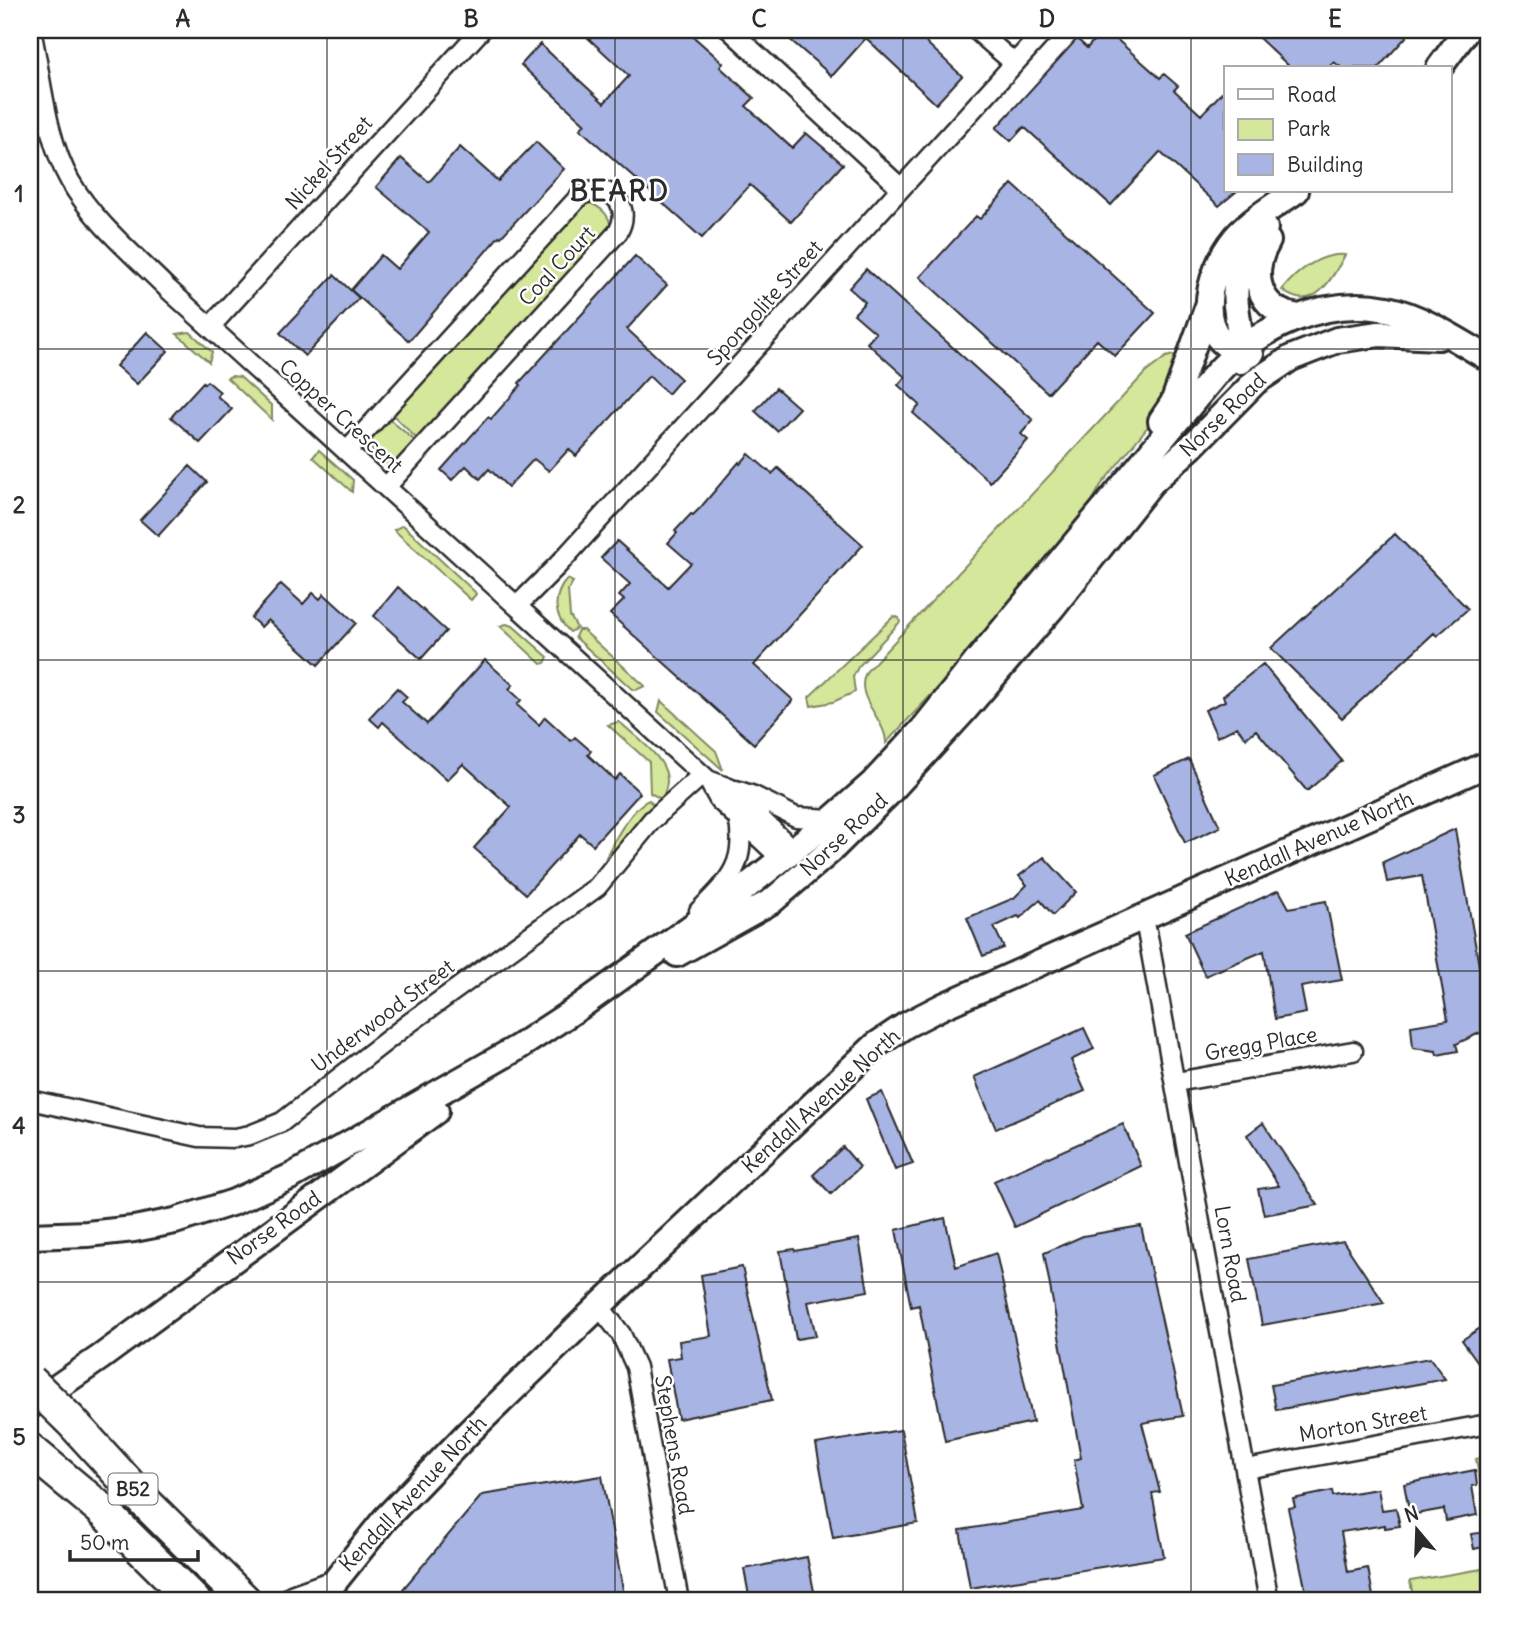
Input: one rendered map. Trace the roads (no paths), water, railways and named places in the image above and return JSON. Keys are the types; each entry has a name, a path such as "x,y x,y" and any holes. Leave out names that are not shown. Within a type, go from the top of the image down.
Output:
{"highway":[{"name":"B52","path":"30,1381 71,1421 147,1504 248,1600"},
{"name":"B52","path":"35,1453 101,1509 185,1593"},
{"path":"295,1601 323,1598"}],"main road":[{"path":"1440,66 1467,30"},
{"path":"1089,529 1106,488 1174,403 1210,299 1216,272 1233,242 1251,223 1301,194"},
{"path":"1299,317 1281,312 1270,302 1258,284 1256,272 1264,247 1301,194"},
{"path":"1152,482 1230,390 1237,376 1241,351 1235,288 1242,260 1263,231 1301,194"},
{"path":"1210,299 1210,319 1214,331 1226,346 1241,351 1270,353 1335,328 1403,334"},
{"name":"Norse Road","path":"578,1008 772,901 832,820 873,783 923,729 1205,387 1241,351 1268,331 1299,317 1346,308 1387,309 1408,316 1473,349"},
{"name":"Norse Road","path":"30,1236 134,1229 188,1217 234,1202 338,1152 517,1048 670,942 797,864 888,794 928,752 1052,607 1152,482 1255,382 1282,362 1337,340 1365,335 1403,334 1473,349"},
{"name":"Kendall Avenue North","path":"323,1598 402,1501 469,1432 876,1045 906,1025 943,1006 1488,764"},
{"name":"Norse Road","path":"30,1406 462,1093 517,1048"}],"street":[{"name":"Copper Crescent","path":"31,30 34,65 51,130 69,179 102,223 210,327 705,777 719,800 797,864"},
{"name":"Nickel Street","path":"210,327 481,30"},
{"path":"730,30 901,188"},
{"path":"976,30 1014,63"},
{"name":"Spongolite Street","path":"517,606 558,565 1045,30"},
{"name":"Coal Court","path":"347,451 581,196 603,190 615,198 621,205 623,215 618,232 386,487"},
{"name":"Copper Crescent","path":"705,777 729,788 797,864"},
{"name":"Underwood Street","path":"30,1100 199,1138 235,1138 282,1122 408,1024 597,887 652,820 705,777"},
{"path":"729,788 750,794 796,817 832,820"},
{"path":"670,942 731,877 742,849 738,817"},
{"name":"Lorn Road","path":"1142,917 1176,1082 1269,1601"},
{"name":"Gregg Place","path":"1176,1082 1353,1051"},
{"name":"Stephens Road","path":"599,1306 621,1334 636,1367 679,1601"},
{"name":"Morton Street","path":"1246,1469 1488,1424"}],"district":[{"name":"BEARD","path":"620,191"}]}
